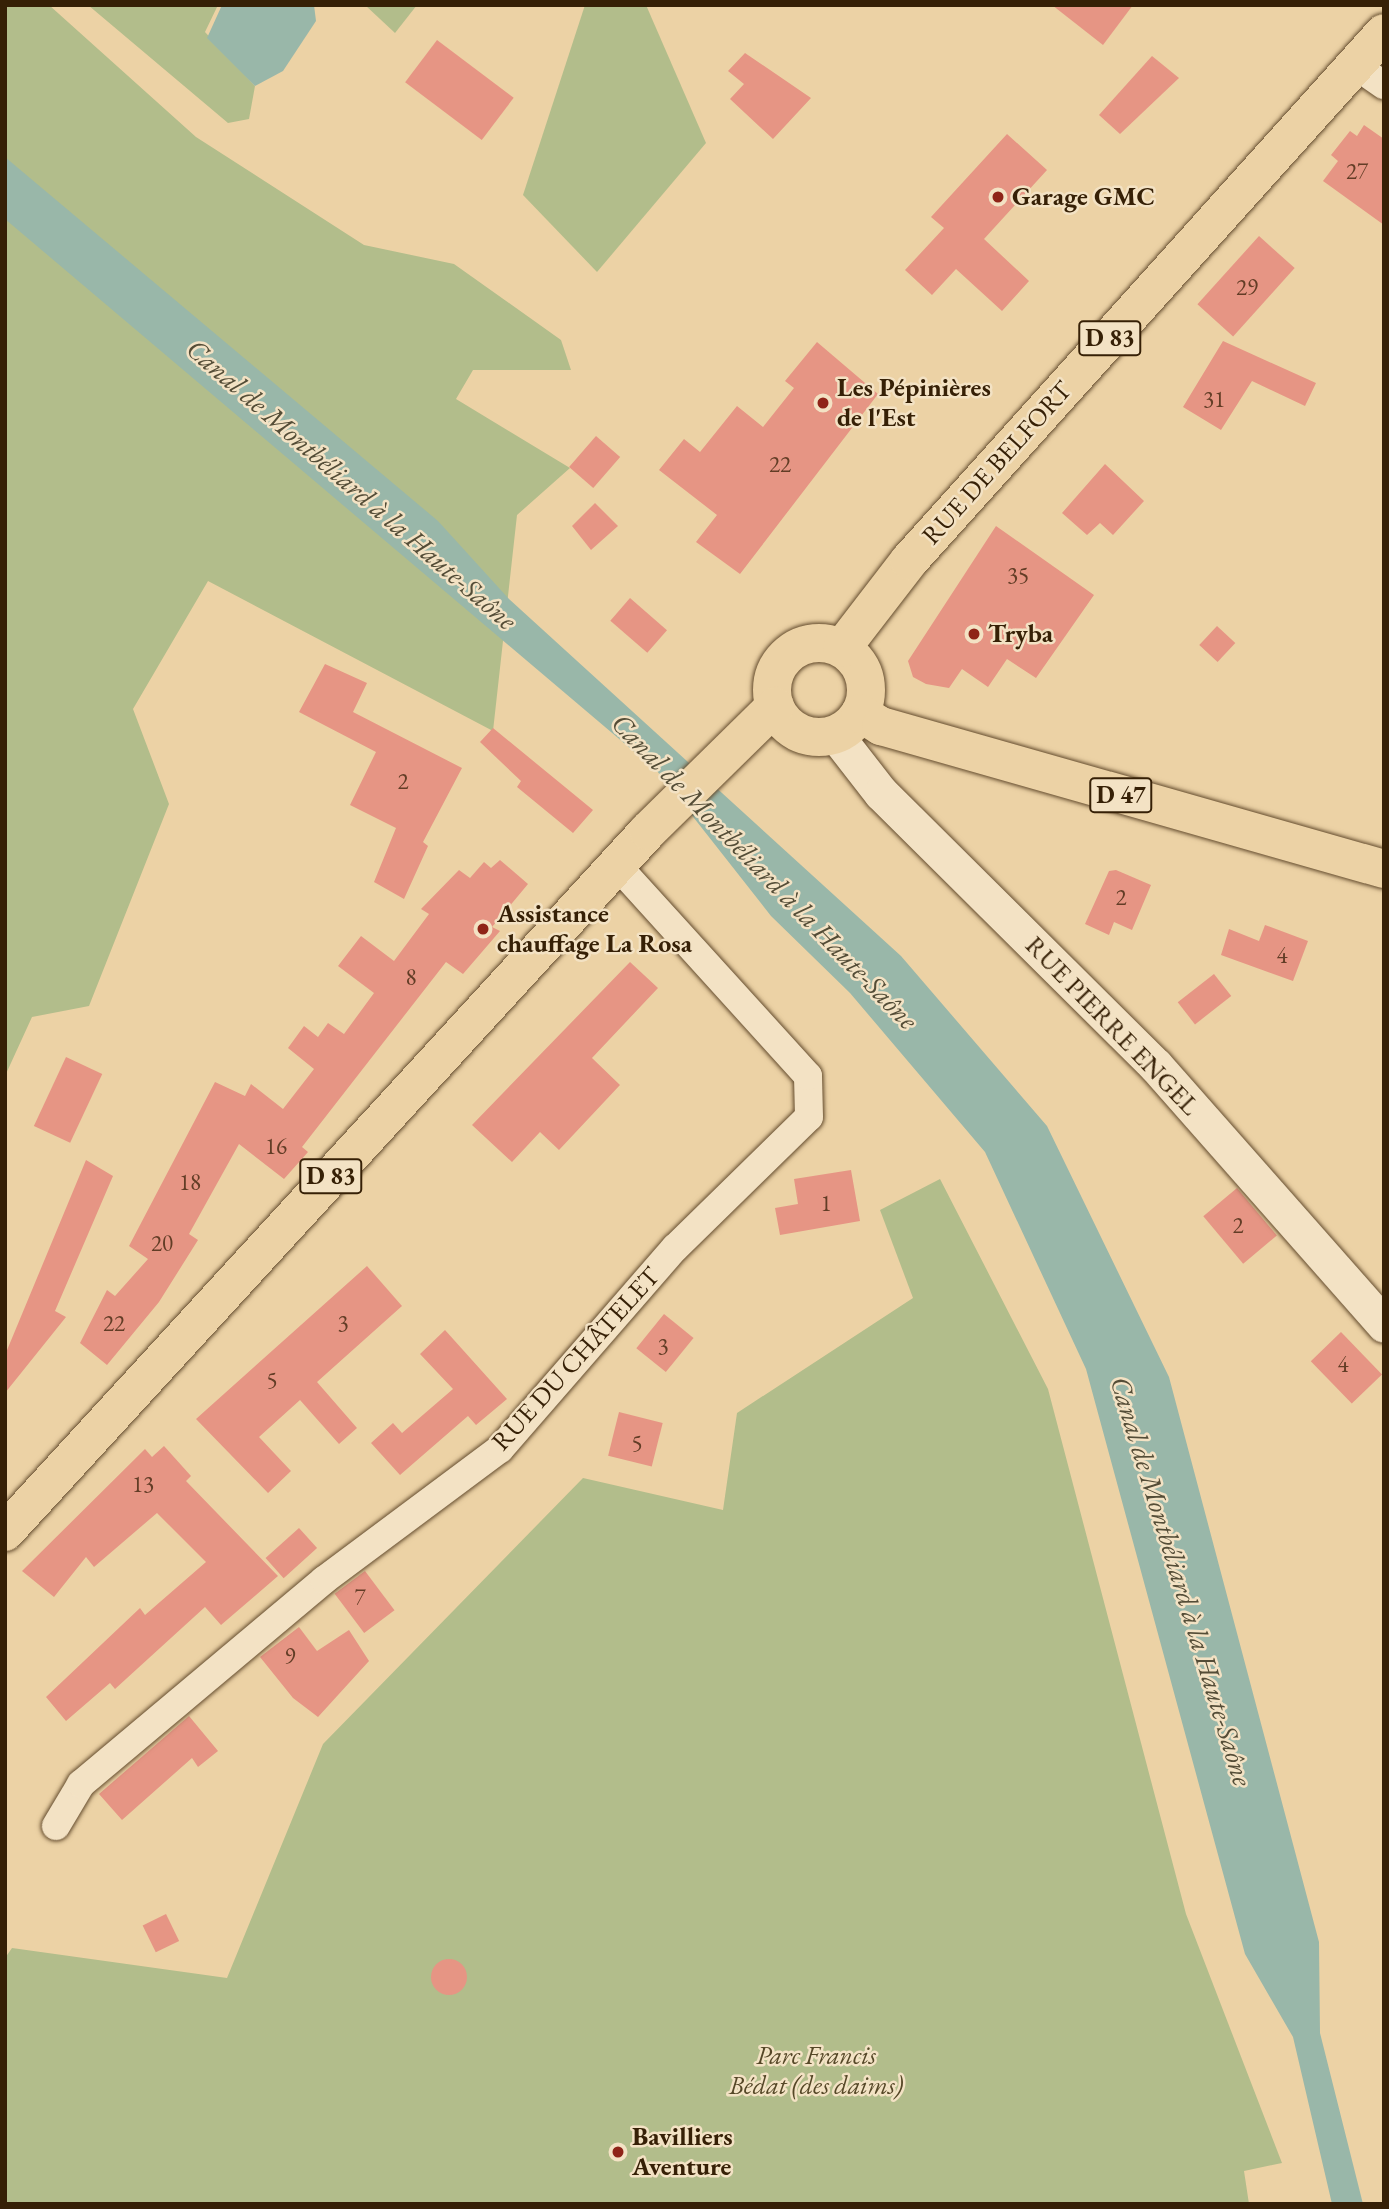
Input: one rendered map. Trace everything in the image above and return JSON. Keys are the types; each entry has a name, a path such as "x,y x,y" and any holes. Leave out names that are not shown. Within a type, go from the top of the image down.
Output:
{"main road":[{"name":"RUE DE BELFORT","path":"842,648 918,551 1369,75 1384,33"},
{"path":"810,643 842,648 862,670 847,724 806,735 775,706 775,674 789,654 810,643"},
{"name":"D 83","path":"5,1532 617,864 727,748 775,706"},
{"name":"D 47","path":"847,724 881,726 1384,869"}],"street":[{"name":"RUE PIERRE ENGEL","path":"847,724 881,793 1156,1066 1384,1325"},
{"name":"RUE DU CHÂTELET","path":"55,1826 92,1775 324,1580 499,1449 675,1248 808,1117 808,1076 617,864"}],"green space":[{"path":"5,5 49,5 196,137 364,245 454,264 561,340 571,370 473,370 456,399 570,468 517,515 493,731 208,581 133,709 169,804 89,1006 32,1017 5,1076"},
{"path":"88,5 218,5 205,32 255,86 249,119 228,123"},
{"path":"365,5 417,5 395,33"},
{"path":"585,5 646,5 706,143 597,272 523,195"},
{"name":"Parc Francis Bédat (des daims)","path":"940,1179 1048,1389 1186,1914 1282,2163 1244,2171 1249,2204 5,2204 5,1958 12,1948 227,1978 323,1744 583,1478 723,1510 737,1413 913,1298 880,1210"}],"water":[{"path":"222,5 314,5 316,21 283,71 255,86 207,38"},
{"name":"Canal de Montbéliard à la Haute-Saône","path":"5,157 438,521 509,599 901,956 1047,1126 1169,1377 1319,1942 1320,2033 1363,2204 1332,2204 1293,2037 1245,1954 1086,1369 985,1152 850,993 771,916 657,771 5,219"}],"building":[{"path":"1052,5 1133,5 1103,45"},
{"path":"437,40 514,98 482,140 405,82"},
{"path":"745,53 811,98 773,139 730,99 744,84 728,71"},
{"path":"1152,56 1179,78 1120,134 1099,115"},
{"path":"1364,125 1384,139 1384,225 1323,181 1338,161 1331,155 1350,131 1357,136"},
{"path":"1007,134 1047,170 984,239 1029,281 1002,311 956,269 932,295 905,270 944,228 931,217"},
{"path":"1259,236 1295,268 1233,336 1197,304"},
{"path":"1223,341 1316,383 1305,406 1252,381 1221,430 1183,407"},
{"path":"817,342 878,394 740,574 696,542 717,515 659,470 684,439 700,452 737,406 763,427 794,388 785,381"},
{"path":"596,436 620,457 593,488 569,467"},
{"path":"1105,464 1144,501 1113,535 1100,523 1087,535 1062,513"},
{"path":"595,503 618,526 591,550 572,526"},
{"path":"996,526 1094,595 1036,678 1007,659 988,687 962,669 949,688 926,684 913,677 908,661"},
{"path":"630,598 667,630 647,653 610,621"},
{"path":"1217,626 1235,643 1218,662 1199,645"},
{"path":"325,664 367,683 353,712 462,768 423,842 428,846 404,899 374,882 396,828 350,805 376,752 299,712"},
{"path":"493,728 593,810 573,833 517,787 521,781 480,742"},
{"path":"500,860 528,884 492,927 500,931 463,974 446,962 302,1147 308,1152 284,1179 239,1144 189,1234 198,1240 159,1302 107,1365 80,1343 107,1290 115,1296 148,1259 129,1246 215,1082 245,1096 251,1084 283,1109 314,1069 288,1048 304,1026 318,1037 328,1023 344,1034 374,993 338,966 361,936 394,961 429,914 421,909 459,870 470,878 484,862 491,868"},
{"path":"1116,870 1151,885 1132,930 1114,922 1109,935 1085,924 1109,871"},
{"path":"1265,925 1308,941 1293,981 1221,955 1229,929 1259,941"},
{"path":"630,962 658,988 592,1058 620,1085 559,1150 540,1132 512,1162 472,1125"},
{"path":"1214,974 1231,996 1195,1024 1178,1002"},
{"path":"66,1057 102,1074 70,1143 34,1126"},
{"path":"86,1160 113,1176 55,1311 66,1317 5,1393 5,1355"},
{"path":"851,1170 860,1221 780,1235 775,1208 798,1204 794,1179"},
{"path":"1237,1188 1277,1235 1243,1264 1203,1216"},
{"path":"367,1266 402,1306 317,1382 357,1428 339,1444 300,1400 259,1437 291,1471 268,1493 196,1419"},
{"path":"664,1314 694,1338 666,1372 636,1348"},
{"path":"445,1330 507,1399 476,1425 468,1416 400,1475 371,1443 393,1423 402,1433 453,1389 420,1354"},
{"path":"1341,1332 1382,1374 1352,1404 1311,1361"},
{"path":"619,1412 663,1423 652,1467 608,1456"},
{"path":"164,1446 191,1476 186,1481 278,1576 221,1625 205,1607 115,1689 110,1683 66,1721 46,1697 140,1608 145,1615 206,1562 157,1513 94,1567 86,1557 54,1597 22,1571 145,1449 152,1457"},
{"path":"299,1528 317,1548 284,1578 266,1558"},
{"path":"365,1571 394,1610 364,1633 335,1594"},
{"path":"299,1627 317,1651 349,1630 369,1661 318,1717 293,1698 260,1657"},
{"path":"189,1716 218,1751 198,1767 192,1758 122,1820 99,1794"},
{"path":"166,1914 179,1941 156,1952 143,1925"},
{"path":"449,1959 462,1964 467,1977 462,1990 449,1995 436,1990 431,1977 436,1964"}],"place":[{"name":"Garage GMC","path":"998,197"},
{"name":"Les Pépinières de l'Est","path":"823,403"},
{"name":"Tryba","path":"974,634"},
{"name":"Assistance chauffage La Rosa","path":"483,929"},
{"name":"Bavilliers Aventure","path":"618,2152"}]}
